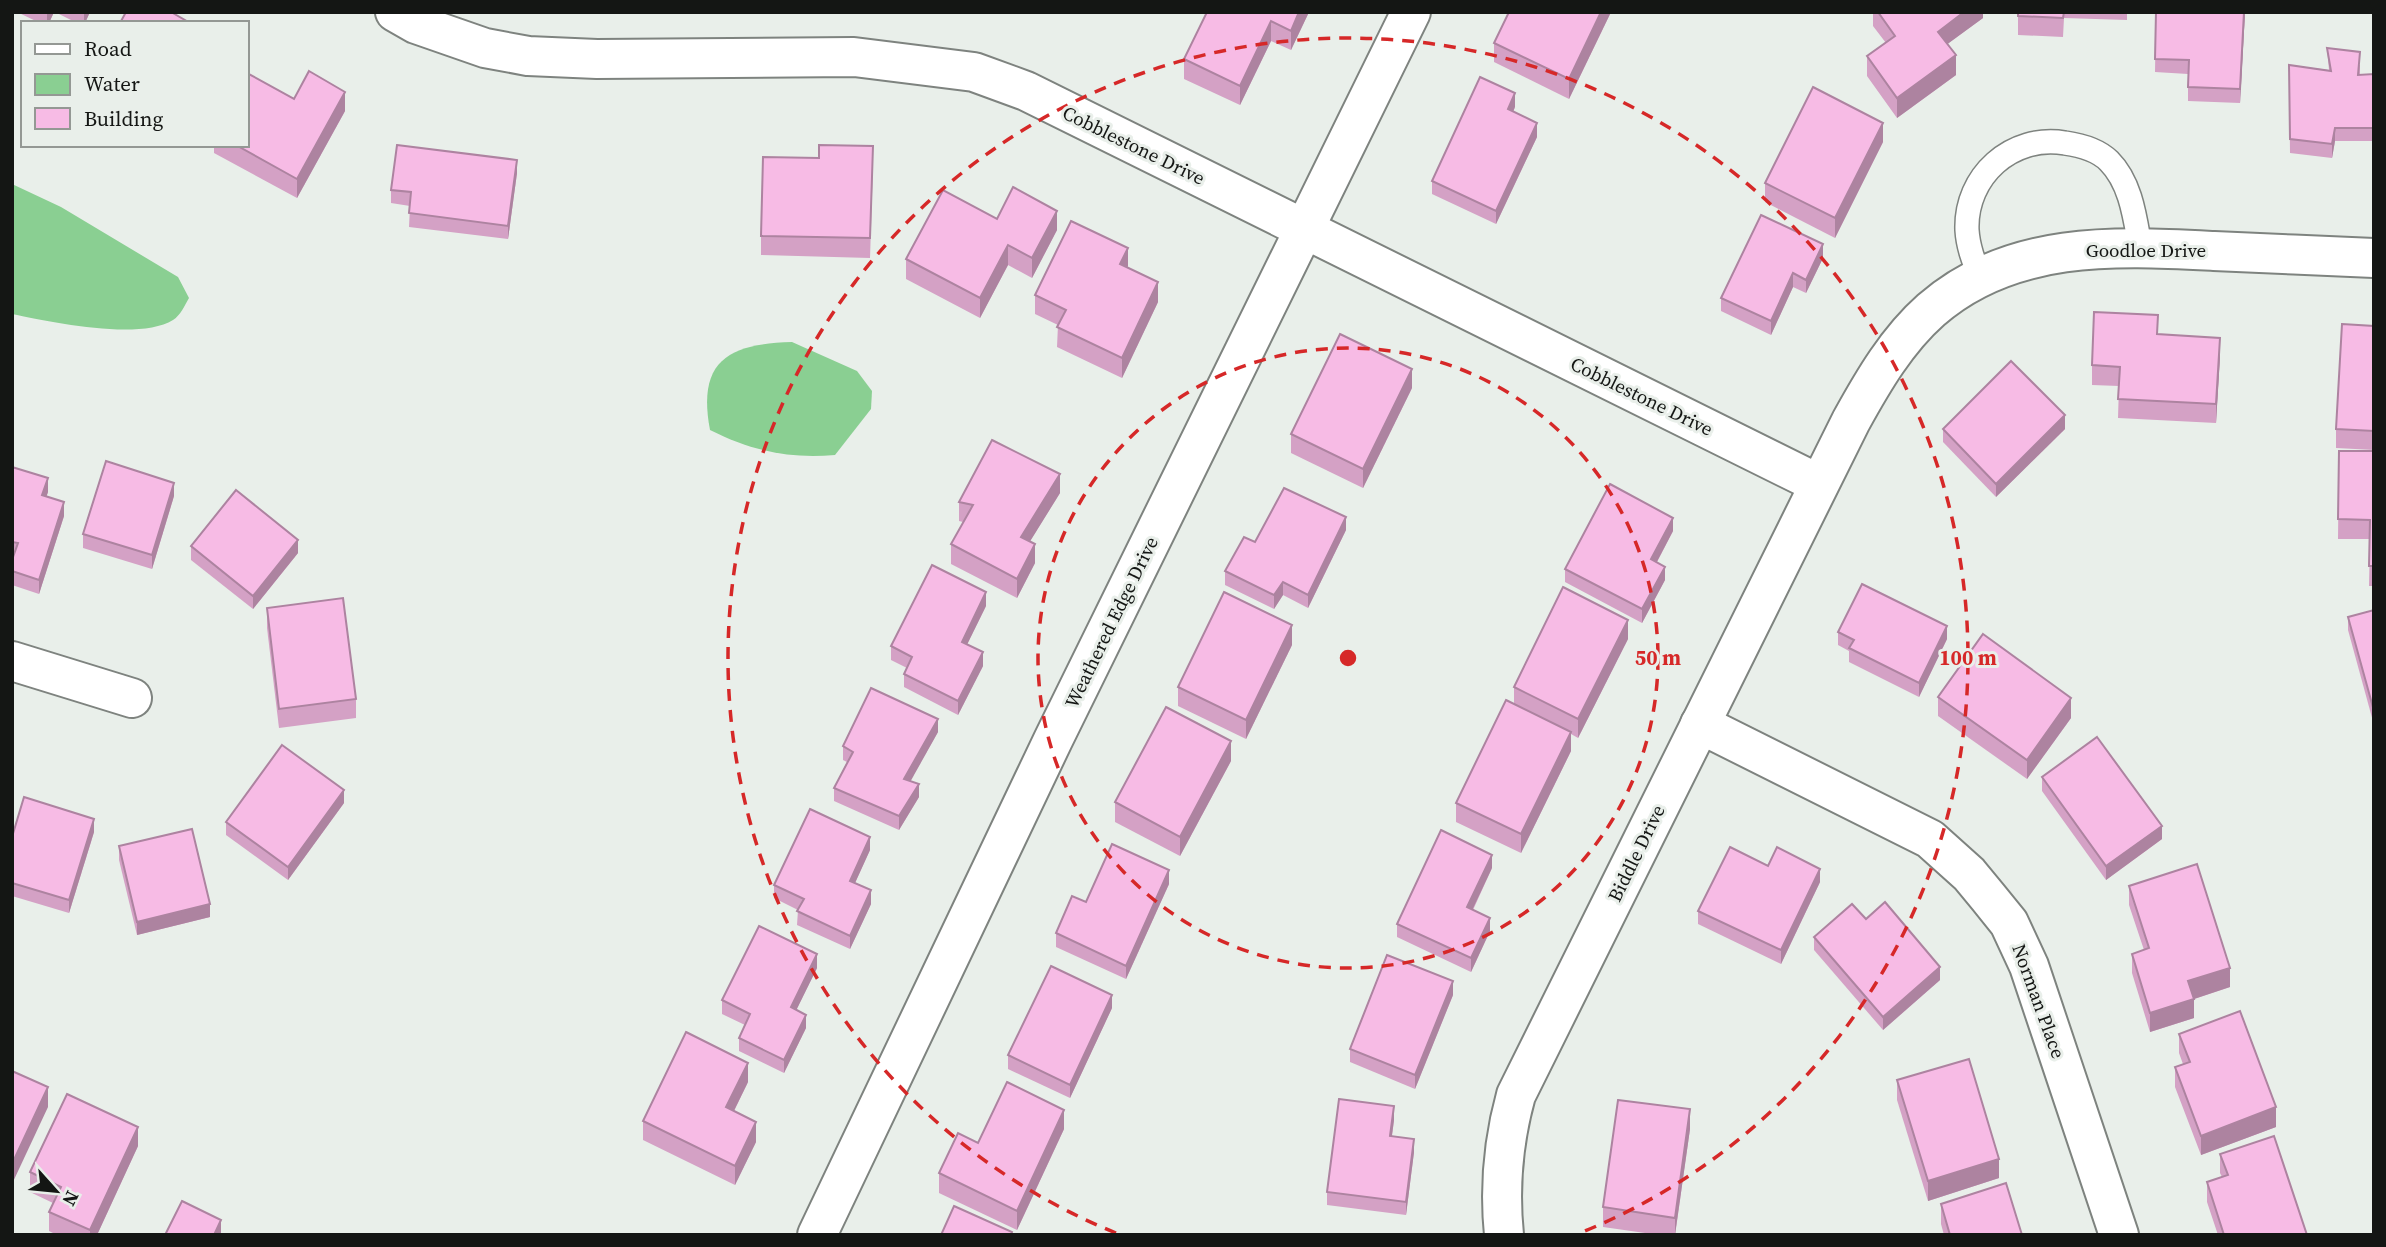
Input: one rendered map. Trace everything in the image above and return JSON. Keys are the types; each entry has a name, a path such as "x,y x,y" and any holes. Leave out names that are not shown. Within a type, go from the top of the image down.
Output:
{"street":[{"name":"Cobblestone Drive","path":"395,12 416,24 485,48 528,56 597,59 854,57 974,72 1026,91 1819,484"},
{"name":"Weathered Edge Drive","path":"817,1235 1053,740 1411,12"},
{"name":"Goodloe Drive","path":"1819,484 1864,397 1889,357 1931,310 1980,277 2006,265 2043,255 2102,247 2140,246 2374,258"},
{"name":"Biddle Drive","path":"1504,1235 1501,1173 1507,1130 1516,1095 1819,484"},
{"path":"12,661 132,698"},
{"name":"Norman Place","path":"1700,724 1930,839 1969,874 1989,897 2009,923 2029,966 2119,1235"}],"lane":[{"path":"1980,277 1971,256 1967,230 1970,204 1992,163 2010,150 2036,142 2076,145 2110,162 2130,197 2140,246"}],"water":[{"path":"12,184 61,207 178,277 189,298 180,313 173,320 158,326 139,329 94,328 12,314"},
{"path":"792,342 857,371 872,391 871,409 835,455 802,456 771,452 710,430 708,387 713,372 722,361 750,347"}],"building":[{"path":"126,12 171,12 187,21 121,21"},
{"path":"1207,12 1299,12 1291,31 1271,21 1240,86 1184,59"},
{"path":"1509,12 1601,12 1569,79 1494,43"},
{"path":"1878,12 1964,12 1938,32 1956,55 1897,98 1867,56 1895,36"},
{"path":"2018,12 2064,12 2063,18 2018,16"},
{"path":"2156,12 2244,12 2240,89 2188,87 2189,60 2155,59"},
{"path":"2327,48 2360,52 2358,75 2374,74 2374,128 2335,128 2332,144 2290,139 2289,65 2331,71"},
{"path":"309,71 345,92 297,179 240,147 248,147 248,74 294,99"},
{"path":"1480,77 1515,93 1508,109 1537,123 1496,211 1432,181"},
{"path":"1813,87 1883,123 1835,218 1765,183"},
{"path":"397,145 517,160 508,226 409,213 411,192 391,190"},
{"path":"819,145 873,146 870,238 761,236 763,157 819,158"},
{"path":"1013,187 1057,211 1032,258 1008,245 980,298 906,259 943,190 997,219"},
{"path":"1761,215 1823,244 1806,280 1793,273 1771,321 1721,298"},
{"path":"1071,221 1128,248 1120,264 1158,282 1122,358 1057,327 1066,310 1035,295"},
{"path":"2094,312 2158,315 2157,334 2220,338 2216,404 2118,399 2120,367 2092,365"},
{"path":"2342,324 2374,326 2374,431 2336,429"},
{"path":"1340,334 1412,369 1363,469 1291,434"},
{"path":"2011,361 2065,415 1996,484 1943,429"},
{"path":"992,440 1060,474 1021,537 1035,544 1017,579 951,544 973,505 959,502"},
{"path":"2339,451 2374,451 2374,566 2369,566 2370,520 2338,519"},
{"path":"106,461 174,483 152,555 83,534"},
{"path":"12,467 48,478 42,495 64,502 39,580 12,571 12,560 18,543 12,542"},
{"path":"1610,484 1673,518 1651,559 1665,567 1642,609 1565,569"},
{"path":"1284,488 1346,517 1308,595 1283,582 1274,595 1225,571 1244,537 1255,542"},
{"path":"236,490 298,540 253,596 191,546"},
{"path":"932,565 986,592 962,642 983,652 958,701 904,674 912,657 891,646"},
{"path":"1862,584 1947,626 1919,683 1849,648 1854,640 1838,632"},
{"path":"1563,587 1628,620 1578,719 1514,687"},
{"path":"1224,592 1292,625 1246,720 1178,687"},
{"path":"343,598 356,699 279,709 267,608"},
{"path":"2374,610 2374,711 2348,617"},
{"path":"1983,634 2071,698 2027,760 1938,697"},
{"path":"871,688 938,719 904,779 919,784 899,816 834,788 853,752 843,746"},
{"path":"1506,700 1571,732 1521,834 1456,803"},
{"path":"1166,707 1231,741 1180,837 1115,802"},
{"path":"2097,737 2162,826 2106,866 2042,777"},
{"path":"282,745 344,790 288,867 226,822"},
{"path":"24,797 94,819 69,900 12,883 12,837"},
{"path":"810,809 870,837 850,881 871,890 850,936 797,911 804,899 774,885"},
{"path":"192,829 210,904 137,922 119,846"},
{"path":"1441,830 1492,855 1467,907 1490,918 1471,958 1397,924"},
{"path":"1112,844 1169,870 1126,966 1056,933 1072,896 1086,902"},
{"path":"1730,847 1768,866 1777,847 1820,869 1781,950 1698,911"},
{"path":"2197,864 2230,968 2188,981 2194,999 2150,1013 2132,954 2149,948 2129,886"},
{"path":"1885,902 1940,967 1883,1017 1814,937 1852,904 1866,919"},
{"path":"759,926 817,954 791,1007 806,1015 784,1060 739,1038 750,1014 722,1000"},
{"path":"1387,955 1453,981 1415,1075 1350,1049"},
{"path":"1051,966 1112,995 1070,1085 1008,1055"},
{"path":"2240,1011 2276,1107 2201,1136 2175,1067 2190,1062 2179,1034"},
{"path":"686,1032 748,1063 726,1107 756,1122 735,1166 643,1121"},
{"path":"1969,1059 1999,1159 1928,1181 1897,1080"},
{"path":"12,1071 48,1087 12,1164"},
{"path":"1007,1082 1064,1110 1017,1211 939,1173 958,1133 978,1143"},
{"path":"67,1094 138,1127 90,1230 49,1212 61,1187 30,1172"},
{"path":"1339,1099 1394,1106 1390,1136 1414,1139 1406,1202 1327,1192"},
{"path":"1618,1100 1690,1109 1675,1218 1603,1207"},
{"path":"2274,1136 2307,1235 2224,1235 2207,1182 2228,1175 2220,1154"},
{"path":"2006,1183 2022,1235 1950,1235 1941,1204"},
{"path":"182,1201 221,1220 214,1235 165,1235"},
{"path":"954,1206 1012,1232 1011,1235 941,1235"}]}
